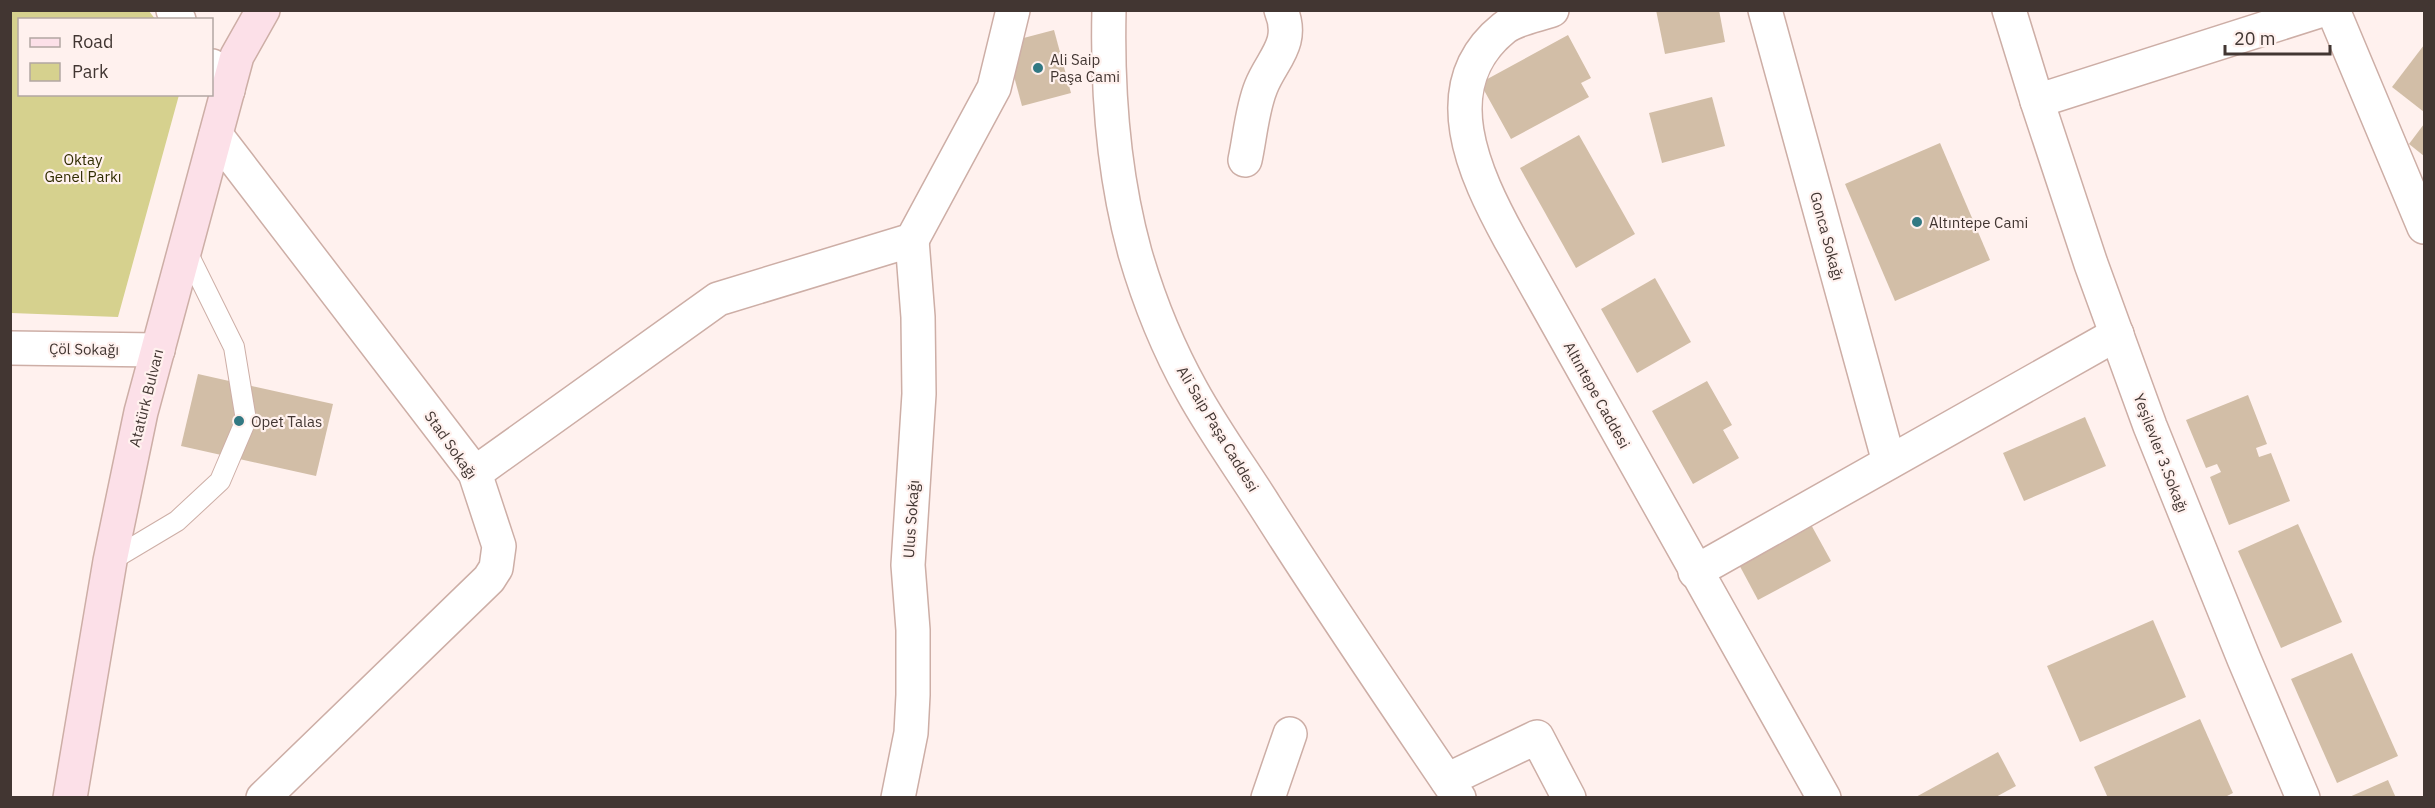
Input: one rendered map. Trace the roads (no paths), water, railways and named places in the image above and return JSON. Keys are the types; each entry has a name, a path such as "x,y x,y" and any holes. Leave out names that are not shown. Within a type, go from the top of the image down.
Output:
{"main road":[{"name":"Atatürk Bulvarı","path":"70,798 110,561 141,412 216,135 220,78 237,56 263,10"}],"street":[{"path":"475,473 718,299 912,240 994,88 1013,10"},
{"name":"Ali Saip Paşa Caddesi","path":"1108,10 1110,109 1118,177 1136,253 1151,301 1170,347 1193,392 1341,627 1453,789"},
{"path":"1245,160 1261,88 1285,44 1286,30 1281,10"},
{"name":"Altıntepe Caddesi","path":"1552,10 1506,26 1480,57 1471,74 1466,94 1464,116 1466,138 1489,201 1695,572 1824,798"},
{"name":"Gonca Sokağı","path":"1765,10 1889,462"},
{"name":"Yeşilevler 3.Sokağı","path":"2009,10 2037,101 2117,334 2200,554 2303,798"},
{"path":"2037,101 2322,10"},
{"path":"2333,10 2424,227"},
{"name":"Stad Sokağı","path":"216,135 475,473 499,546 496,567 489,579 263,798"},
{"name":"Ulus Sokağı","path":"898,798 911,733 913,695 913,630 908,565 919,394 918,317 912,240"},
{"path":"1695,572 2117,334"},
{"name":"Çöl Sokağı","path":"10,348 158,350"},
{"path":"1268,798 1290,734"},
{"path":"1453,789 1537,737 1569,798"}],"lane":[{"path":"110,561 177,521 220,481 246,420 234,347 185,248"}],"place":[{"name":"Ali Saip Paşa Cami","path":"1038,68"},
{"name":"Altıntepe Cami","path":"1917,222"},
{"name":"Opet Talas","path":"239,421"}],"park label":[{"name":"Oktay Genel Parkı","path":"83,168"}]}
